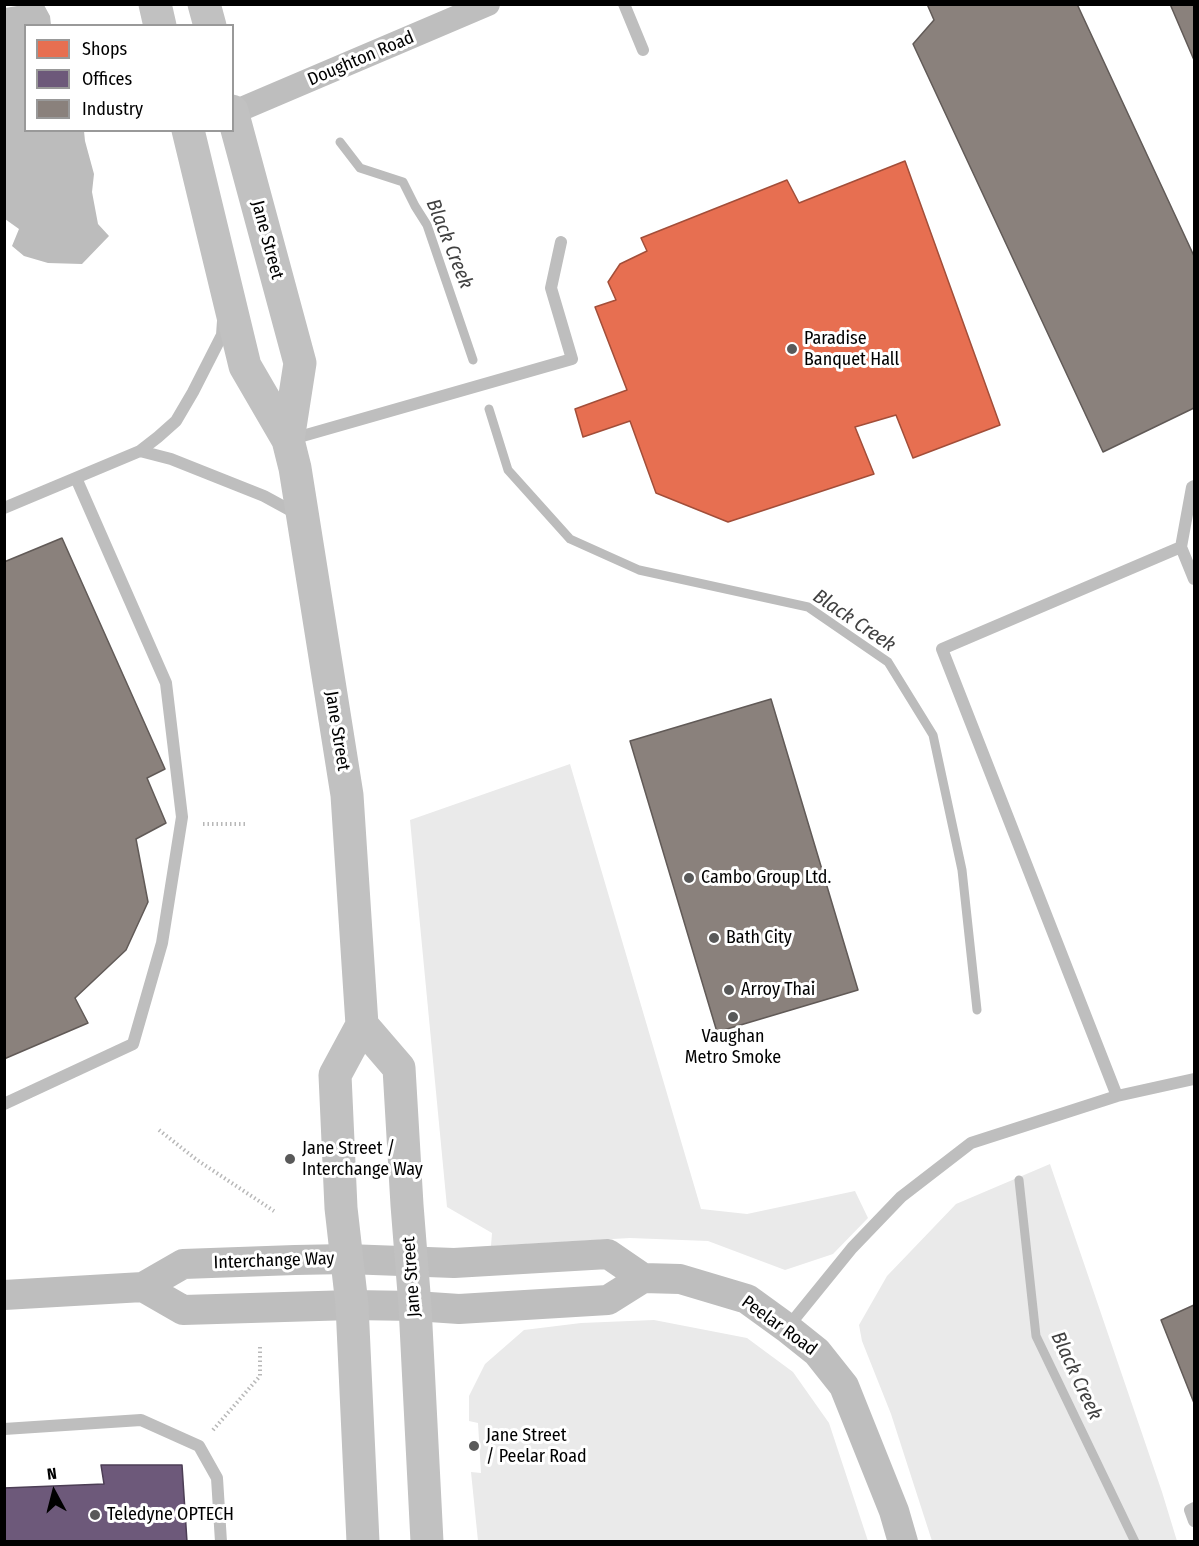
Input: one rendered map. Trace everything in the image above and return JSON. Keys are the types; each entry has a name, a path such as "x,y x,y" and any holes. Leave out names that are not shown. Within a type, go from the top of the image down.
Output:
{"main road":[{"path":"155,4 160,24"},
{"path":"204,4 209,24"},
{"name":"Jane Street","path":"234,116 300,363 288,440"},
{"name":"Jane Street","path":"188,132 245,366 288,440 295,468 347,795 362,1025 399,1068 415,1306 427,1542"},
{"path":"362,1025 335,1074 341,1208 352,1305 363,1542"}],"street":[{"name":"Doughton Road","path":"234,112 488,4"},
{"path":"143,1287 183,1311 352,1305 459,1309 609,1300 643,1278 608,1254 454,1263 412,1261"},
{"name":"Interchange Way","path":"4,1295 143,1287 183,1264 347,1259 412,1261"},
{"name":"Peelar Road","path":"643,1278 681,1279 747,1299 817,1352 844,1386 894,1511 903,1542"}],"lane":[{"path":"624,4 643,50"},
{"path":"288,440 572,359 551,288 561,242"},
{"path":"4,508 140,451 176,421 222,335 224,283"},
{"path":"140,451 171,459 264,496 303,518"},
{"path":"4,1104 133,1044 162,943 182,817 166,683 76,478"},
{"path":"1194,486 1181,548 1194,579"},
{"path":"1117,1096 942,649 1181,548"},
{"path":"787,1328 852,1248 900,1197 971,1143 1117,1096 1194,1079"},
{"path":"4,1429 141,1420 199,1446 217,1478 221,1542"},
{"path":"1194,1508 1190,1510 1194,1521"}],"path":[{"path":"181,824 246,824"},
{"path":"159,1130 197,1160 274,1211"},
{"path":"199,1446 260,1376 260,1345"}],"shaded area":[{"path":"29,4 44,5 50,16 51,24 24,24 24,132 84,132 94,174 92,192 98,224 109,236 82,264 48,263 24,256 12,246 19,229 5,219 5,8"},
{"path":"570,764 701,1209 747,1214 855,1191 868,1218 833,1254 785,1270 708,1241 630,1238 491,1246 492,1233 447,1207 410,820"},
{"path":"1050,1164 1177,1541 932,1541 891,1414 862,1341 859,1325 887,1276 956,1204"},
{"path":"654,1320 747,1338 793,1372 829,1423 868,1541 478,1541 471,1472 481,1473 478,1423 469,1421 469,1396 485,1364 524,1330 581,1323"}],"building: Shops":[{"name":"Paradise Banquet Hall","path":"905,161 1000,425 913,458 896,415 855,427 874,474 728,522 656,493 630,421 583,437 575,409 627,390 595,307 616,300 608,282 620,264 647,251 641,238 787,180 799,203"}],"building: Offices":[{"name":"Teledyne OPTECH","path":"101,1465 182,1465 187,1542 4,1542 4,1488 104,1484"}],"building: Industry":[{"path":"927,4 1077,4 1194,256 1194,408 1103,452 913,44 934,20"},
{"path":"1170,4 1194,4 1194,60"},
{"path":"62,538 165,769 147,778 166,823 136,839 148,902 126,950 75,998 88,1023 4,1059 4,562"},
{"path":"771,699 858,990 717,1032 630,741"},
{"path":"1194,1305 1194,1403 1161,1320"}],"waterway":[{"name":"Black Creek","path":"340,142 360,168 403,182 427,225 473,360"},
{"name":"Black Creek","path":"489,409 508,470 570,539 639,570 808,607 888,662 933,735 962,870 977,1010"},
{"name":"Black Creek","path":"1019,1180 1036,1336 1135,1542"}],"place":[{"name":"Paradise Banquet Hall","path":"792,349"},
{"name":"Cambo Group Ltd.","path":"689,878"},
{"name":"Bath City","path":"714,938"},
{"name":"Arroy Thai","path":"729,990"},
{"name":"Vaughan Metro Smoke","path":"733,1017"},
{"name":"Jane Street / Interchange Way","path":"290,1159"},
{"name":"Jane Street / Peelar Road","path":"474,1446"},
{"name":"Teledyne OPTECH","path":"95,1515"}]}
